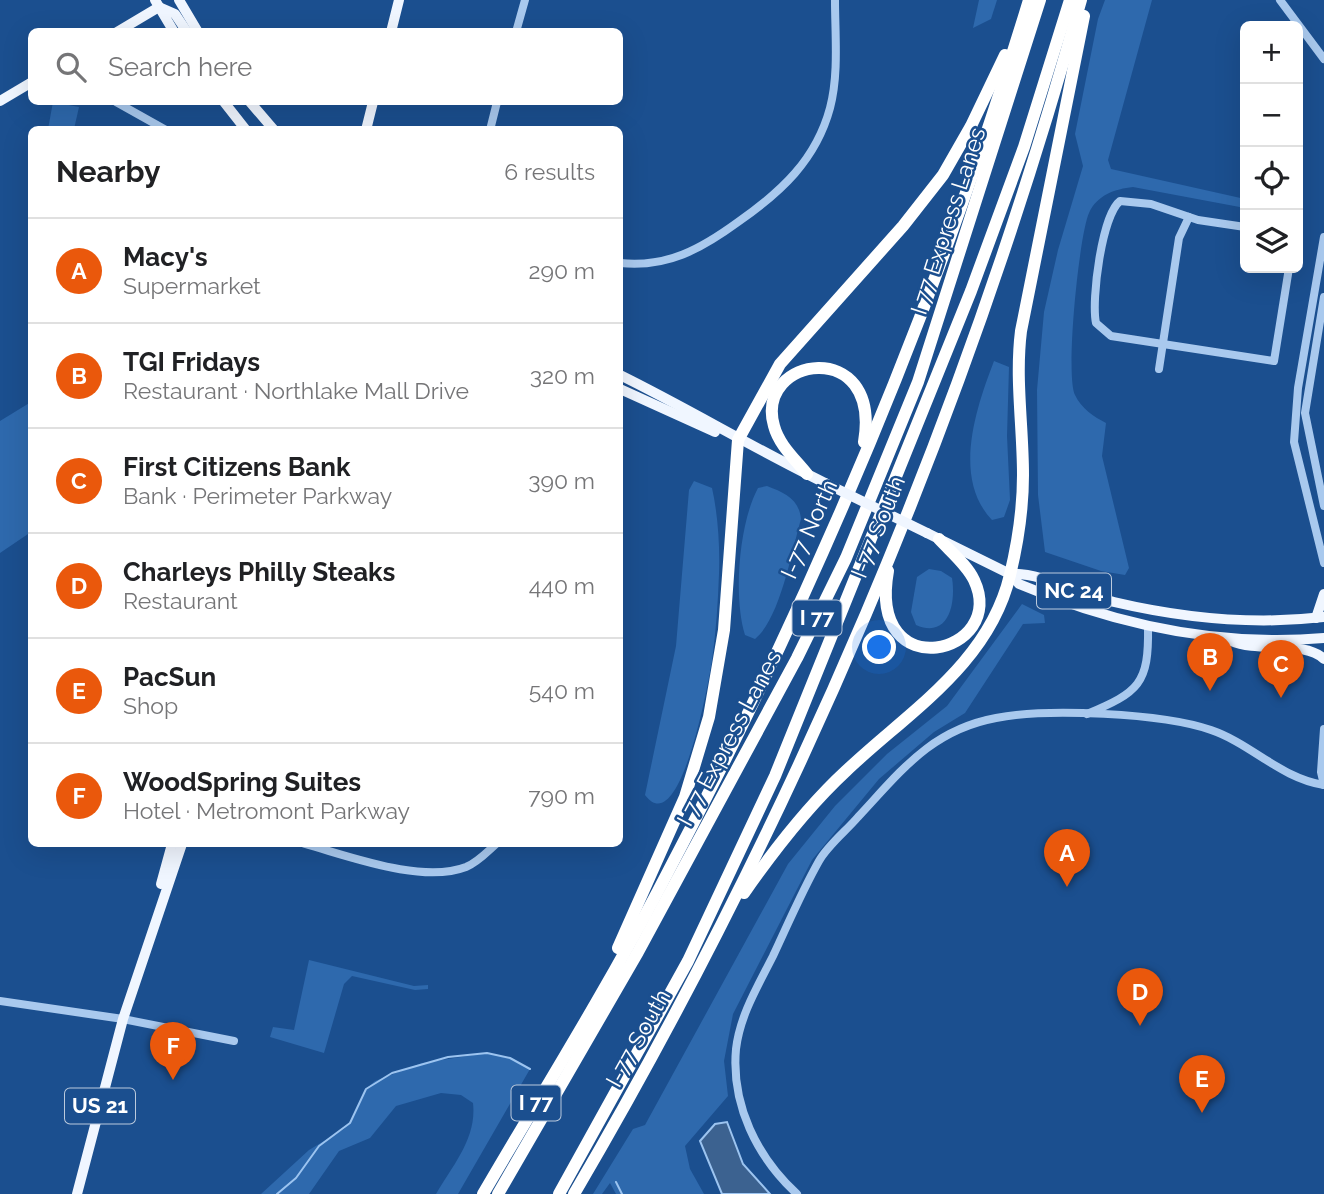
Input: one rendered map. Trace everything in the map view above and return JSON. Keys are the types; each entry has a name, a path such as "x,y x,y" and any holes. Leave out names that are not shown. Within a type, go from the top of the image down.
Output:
{"highway":[{"name":"I 77 Express Lanes","path":"559,1194 688,961 775,776 971,291 1020,159 1070,0"},
{"name":"I-77 South","path":"574,1194 724,922 822,713 892,548 988,297 1084,0"},
{"path":"724,922 772,853 824,793 936,692 967,659 991,623 1010,573 1023,490 1018,375 1021,331 1076,64 1084,0"},
{"name":"I 77 Express Lanes","path":"498,1194 638,952 791,669 846,558 922,370 1032,2"},
{"path":"589,1013 676,819 704,740 721,654 738,440 780,364 903,226 943,175 980,108 1032,2"},
{"name":"I-77 North","path":"483,1194 648,911 716,779 798,606 859,465 950,234 1032,2"},
{"path":"807,474 781,442 772,416 774,401 782,384 798,372 810,368 839,371 860,390 867,416 859,465"},
{"path":"892,548 885,593 890,622 907,642 919,647 938,649 966,634 975,622 979,601 970,573 939,539"}],"main road":[{"path":"178,0 196,28"},
{"path":"392,28 399,0"},
{"path":"123,28 157,4"},
{"path":"157,4 172,28"},
{"path":"157,4 175,14 184,28"},
{"path":"0,101 28,84"},
{"path":"226,105 243,126"},
{"path":"251,105 270,126"},
{"path":"367,126 372,105"},
{"name":"NC 24","path":"623,376 685,407 738,440"},
{"name":"NC 24","path":"623,390 680,418 738,440 1010,573 1019,584 1060,601 1148,627 1225,638 1324,638"},
{"name":"NC 24","path":"1010,573 1024,572 1089,595 1164,612 1241,620 1320,618"},
{"path":"1320,618 1324,594"},
{"path":"1225,638 1248,648 1311,649 1324,659"},
{"name":"US 21","path":"142,958 171,847"},
{"name":"US 21","path":"77,1194 123,1019 181,847"}],"street":[{"path":"517,28 525,0"},
{"path":"623,263 648,264 695,252 773,198 797,173 817,142 831,106 834,85 835,0"},
{"path":"1280,0 1324,59"},
{"path":"121,105 159,126"},
{"path":"491,126 496,105"},
{"path":"1240,227 1189,217 1151,204 1119,201 1108,216 1094,303 1096,323 1111,336 1274,361 1288,273"},
{"path":"1159,369 1179,238 1189,217"},
{"path":"1324,237 1296,398 1295,450 1324,563"},
{"path":"1324,297 1306,413 1324,506"},
{"path":"1084,715 1124,698 1138,684 1148,663 1148,627"},
{"path":"797,1194 777,1176 750,1135 736,1079 736,1051 744,1013 821,858 908,764 962,725 1016,714 1156,717 1211,730 1285,773 1324,785 1324,729"},
{"path":"1285,773 1311,776 1318,771 1322,760"},
{"path":"317,847 411,870 438,873 468,866 492,847"},
{"path":"0,1001 123,1019 234,1041"}],"shaded area":[{"path":"979,0 997,0 991,19 973,28"},
{"path":"1105,0 1152,0 1108,160 1111,169 1240,198 1240,207 1133,187 1120,189 1107,194 1092,207 1085,226 1072,335 1072,383 1081,404 1092,415 1106,423 1102,456 1129,568 1125,575 1101,571 1045,552 1038,495 1037,390 1044,312 1058,250 1083,166 1075,134 1098,19"},
{"path":"52,105 79,107 75,126 49,126"},
{"path":"994,361 1009,367 1007,436 1010,500 1004,517 992,520 980,503 970,464 975,421"},
{"path":"28,404 28,534 0,553 0,421"},
{"path":"694,481 712,488 716,509 719,563 715,639 705,697 690,753 681,778 670,797 658,804 645,795 676,646 689,490"},
{"path":"767,486 790,498 797,506 801,519 778,600 764,629 755,639 745,635 741,619 740,560 751,503 758,488"},
{"path":"929,569 941,571 952,578 953,598 943,623 927,628 916,625 911,612 917,577"},
{"path":"1022,604 1044,615 1045,623 1023,624 965,713 934,732 879,779 812,860 733,1014 724,1061 728,1096 685,1146 690,1169 704,1194 616,1194 610,1183 602,1194 593,1194 633,1129 645,1125 788,864 835,806 887,754 947,706"},
{"path":"309,960 414,986 428,985 428,989 415,990 352,976 344,984 324,1053 270,1037 273,1027 294,1030"},
{"path":"487,1053 510,1058 530,1069 458,1194 436,1194 468,1140 473,1103 461,1095 441,1093 396,1106 370,1138 339,1151 309,1194 261,1194 309,1150 344,1129 354,1116 366,1089 375,1081 422,1063"},
{"path":"727,1122 743,1164 770,1194 722,1194 700,1141 715,1124"}],"waterway":[{"path":"277,1194 296,1178 319,1146 350,1123 366,1089 392,1073 448,1057 487,1053 510,1058 530,1069"},
{"path":"616,1182 622,1194"}],"place":[{"name":"TGI Fridays","path":"1210,691"},
{"name":"First Citizens Bank","path":"1281,698"},
{"name":"Macy's","path":"1067,887"},
{"name":"Charleys Philly Steaks","path":"1140,1026"},
{"name":"WoodSpring Suites","path":"173,1080"},
{"name":"PacSun","path":"1202,1113"}]}
